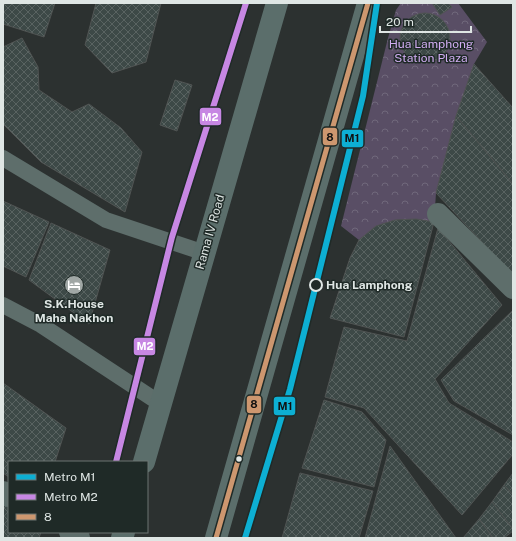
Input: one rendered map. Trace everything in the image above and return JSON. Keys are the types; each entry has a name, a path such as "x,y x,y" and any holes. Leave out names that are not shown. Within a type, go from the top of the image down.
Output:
{"main road":[{"name":"Rama IV Road","path":"144,461 277,3"},
{"path":"216,538 368,3"}],"street":[{"path":"438,214 513,287"}],"lane":[{"path":"3,158 106,220 205,253"},
{"path":"3,305 41,325 161,404"}],"green space":[{"name":"Hua Lamphong Station Plaza","path":"401,3 458,3 487,42 474,64 456,116 436,193 434,222 416,219 395,220 376,226 359,240 341,226 388,38 396,10"}],"building":[{"path":"3,3 55,3 44,37 3,24"},
{"path":"96,3 161,3 146,62 112,73 85,45"},
{"path":"432,3 448,3 452,7 440,15"},
{"path":"420,13 430,13 443,20 450,33 450,43 443,56 430,63 420,63 411,59 404,52 400,43 400,33 404,24 411,17"},
{"path":"22,38 38,67 39,90 72,112 89,104 121,128 142,152 125,212 41,162 3,124 3,47"},
{"path":"474,64 513,108 513,184 456,116"},
{"path":"175,80 192,85 177,131 160,125"},
{"path":"456,116 513,184 513,274 436,193"},
{"path":"3,201 49,222 26,277 3,266"},
{"path":"416,219 434,222 404,337 330,318 350,258 359,240 376,226 395,220"},
{"path":"51,223 110,250 89,324 29,280"},
{"path":"438,228 502,305 435,379 449,403 513,442 513,454 462,515 364,408 325,397 344,327 407,341"},
{"path":"513,310 513,435 454,401 441,380"},
{"path":"3,383 66,428 55,461 8,461 8,476 3,473"},
{"path":"324,400 362,412 386,440 374,487 302,468"},
{"path":"390,446 456,538 365,538"},
{"path":"300,473 373,491 359,538 282,538"},
{"path":"513,473 513,495 504,485"},
{"path":"504,485 513,495 513,529 492,502"},
{"path":"3,502 8,505 8,533 41,533 39,538 3,538"},
{"path":"492,502 513,529 513,531 504,538 493,538 479,519"},
{"path":"479,519 493,538 463,538"}],"metro line":[{"name":"M2","path":"116,461 172,237 246,3"},
{"name":"M1","path":"245,538 290,389 363,96 377,3"}],"transit line":[{"name":"8","path":"216,538 368,3"}],"place":[{"name":"S.K.House Maha Nakhon","path":"74,285"},
{"name":"Hua Lamphong","path":"316,285"}]}
